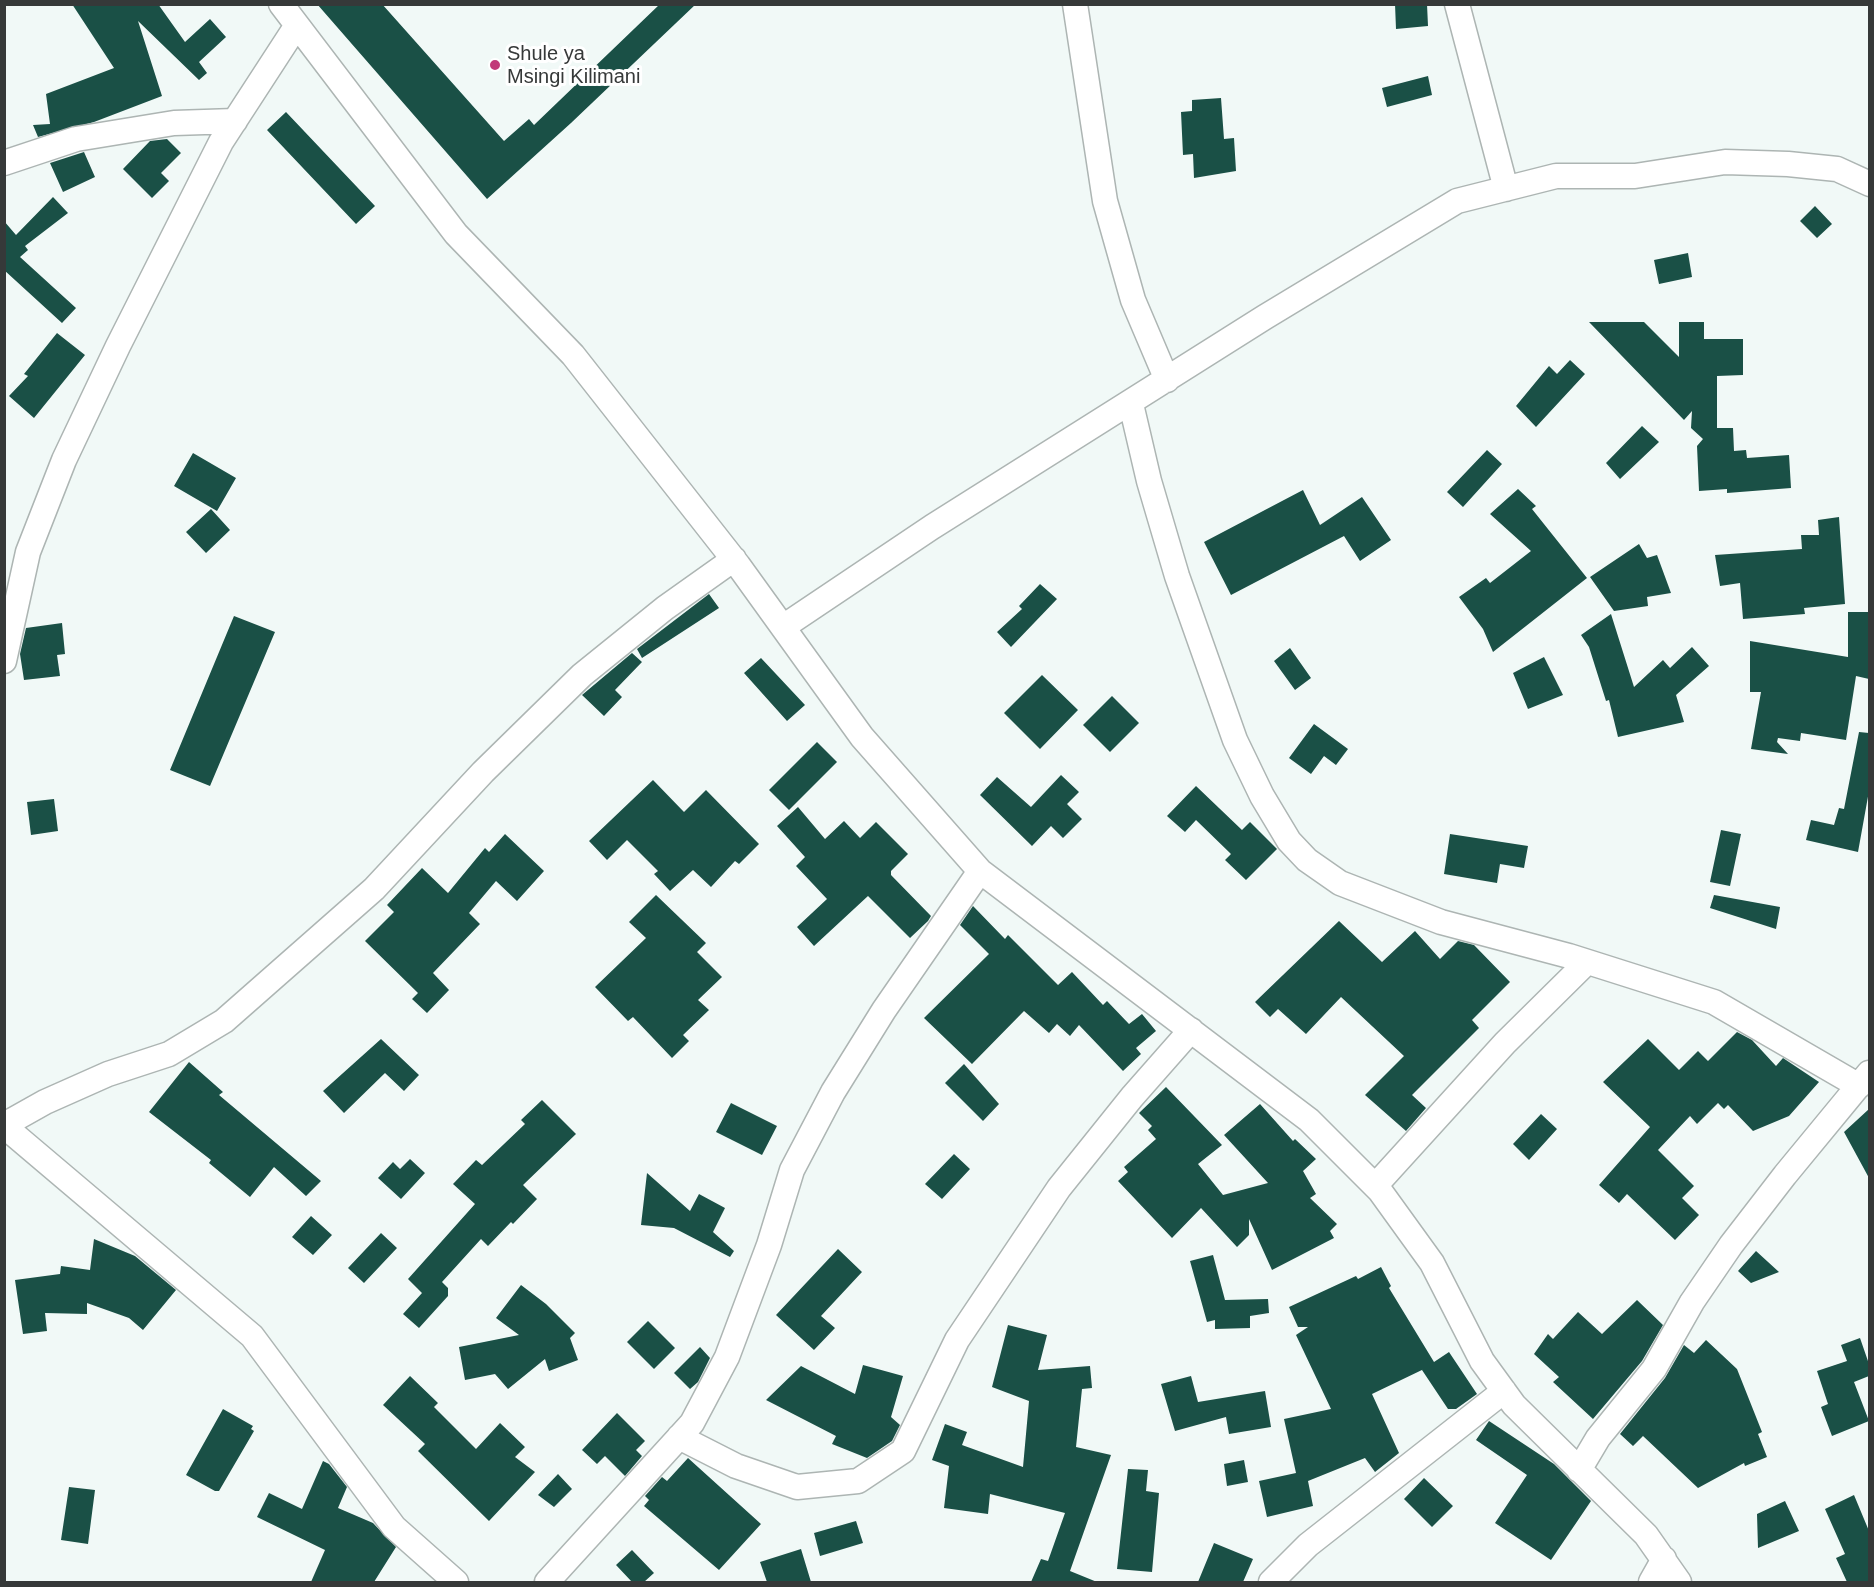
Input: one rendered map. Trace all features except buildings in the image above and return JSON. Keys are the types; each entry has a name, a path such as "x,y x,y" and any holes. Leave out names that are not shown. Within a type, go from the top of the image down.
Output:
{"street":[{"path":"281,4 456,234 573,355 734,559 862,737 980,871 1309,1120 1375,1186 1432,1263 1482,1361 1514,1405 1646,1535 1679,1582"},
{"path":"1075,4 1105,201 1133,300 1167,380"},
{"path":"1457,4 1506,189"},
{"path":"4,661 28,552 64,460 123,336 221,142 297,25"},
{"path":"4,163 76,139 174,123 235,121"},
{"path":"783,627 932,527 1457,201 1556,176 1635,176 1725,162 1837,168 1869,184"},
{"path":"1131,404 1152,492 1206,661 1235,740 1262,796 1289,841 1307,860 1340,883 1442,922 1587,962 1714,1002 1864,1079 1731,1245 1692,1302 1654,1369 1598,1438 1579,1470"},
{"path":"456,1582 394,1527 252,1336 4,1125 45,1102 98,1079 169,1054 224,1021 374,889 483,772 582,675 665,608 734,559"},
{"path":"547,1582 692,1423 728,1357 769,1245 792,1170 833,1092 884,1010 980,871"},
{"path":"1375,1186 1505,1043 1587,962"},
{"path":"679,1437 736,1466 797,1487 858,1481 903,1450 957,1340 1059,1188 1132,1097 1191,1030"},
{"path":"1271,1582 1308,1545 1504,1391"},
{"path":"1651,1582 1664,1559"}],"place":[{"name":"Shule ya Msingi Kilimani","path":"495,65"}]}
